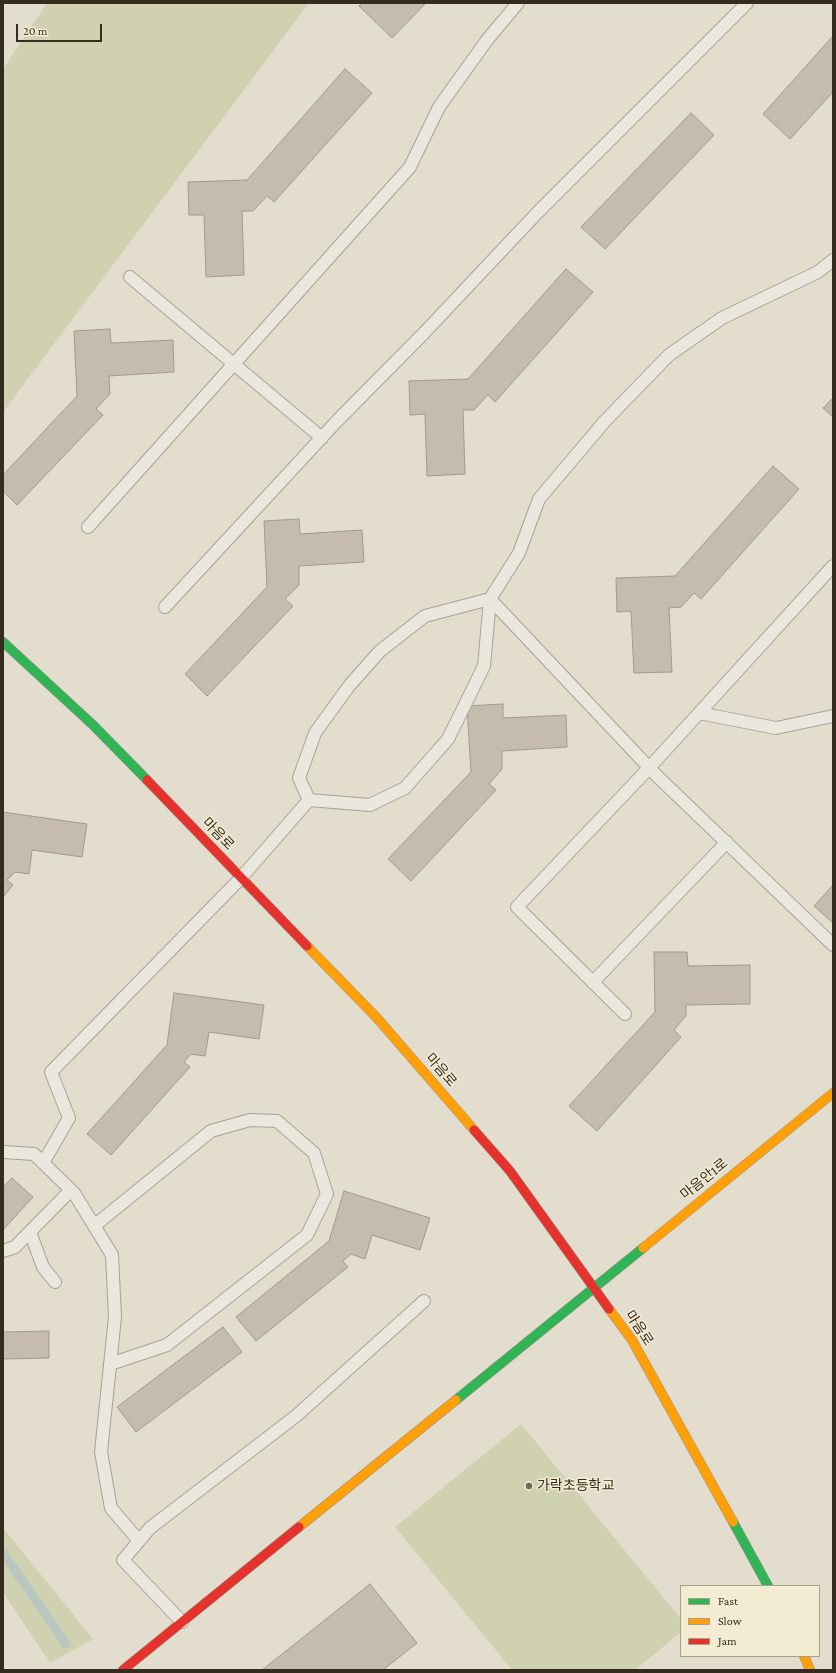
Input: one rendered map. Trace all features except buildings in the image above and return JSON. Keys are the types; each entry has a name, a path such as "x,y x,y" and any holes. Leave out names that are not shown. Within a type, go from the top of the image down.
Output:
{"street":[{"name":"마음로","path":"3,642 93,725 378,1018 510,1171 632,1340 767,1585"},
{"name":"마음안1로","path":"123,1670 833,1093"},
{"path":"804,1657 810,1670"}],"lane":[{"path":"88,527 410,167 439,107 487,40 518,3"},
{"path":"165,607 322,438 538,212 747,3"},
{"path":"308,800 370,805 405,788 448,739 484,666 490,599 519,553 539,499 605,421 669,355 722,318 818,272 833,260"},
{"path":"130,277 322,438"},
{"path":"625,1014 517,906 650,768 833,566"},
{"path":"490,599 650,768 833,945"},
{"path":"308,800 299,778 315,733 349,686 380,651 425,616 490,599"},
{"path":"699,713 776,728 833,716"},
{"path":"43,1163 69,1118 51,1072 241,878 308,800"},
{"path":"593,982 727,842"},
{"path":"94,1226 211,1131 250,1120 277,1121 314,1153 327,1194 306,1235 167,1345 110,1364"},
{"path":"3,1152 34,1154 71,1190 112,1255 115,1317 101,1452 111,1508 139,1541"},
{"path":"3,1252 15,1248 71,1190"},
{"path":"30,1232 43,1267 55,1282"},
{"path":"182,1622 123,1560 150,1528 296,1416 424,1302"}],"green space":[{"path":"47,3 309,3 3,412 3,69"},
{"path":"521,1424 680,1618 680,1633 635,1670 512,1670 395,1527"},
{"path":"3,1528 93,1639 50,1663 3,1592"}],"waterway":[{"path":"3,1553 66,1644"}],"traffic: fast":[{"path":"3,642 93,725 147,780"},
{"path":"456,1400 643,1248"},
{"path":"733,1522 767,1585"}],"traffic: slow":[{"path":"307,946 377,1018 474,1130"},
{"path":"643,1248 833,1093"},
{"path":"609,1309 632,1340 733,1522"},
{"path":"299,1527 456,1400"},
{"path":"804,1657 810,1670"}],"traffic: jam":[{"path":"147,780 307,946"},
{"path":"474,1130 510,1171 609,1309"},
{"path":"123,1670 299,1527"}],"place":[{"name":"가락초등학교","path":"529,1486"}]}
